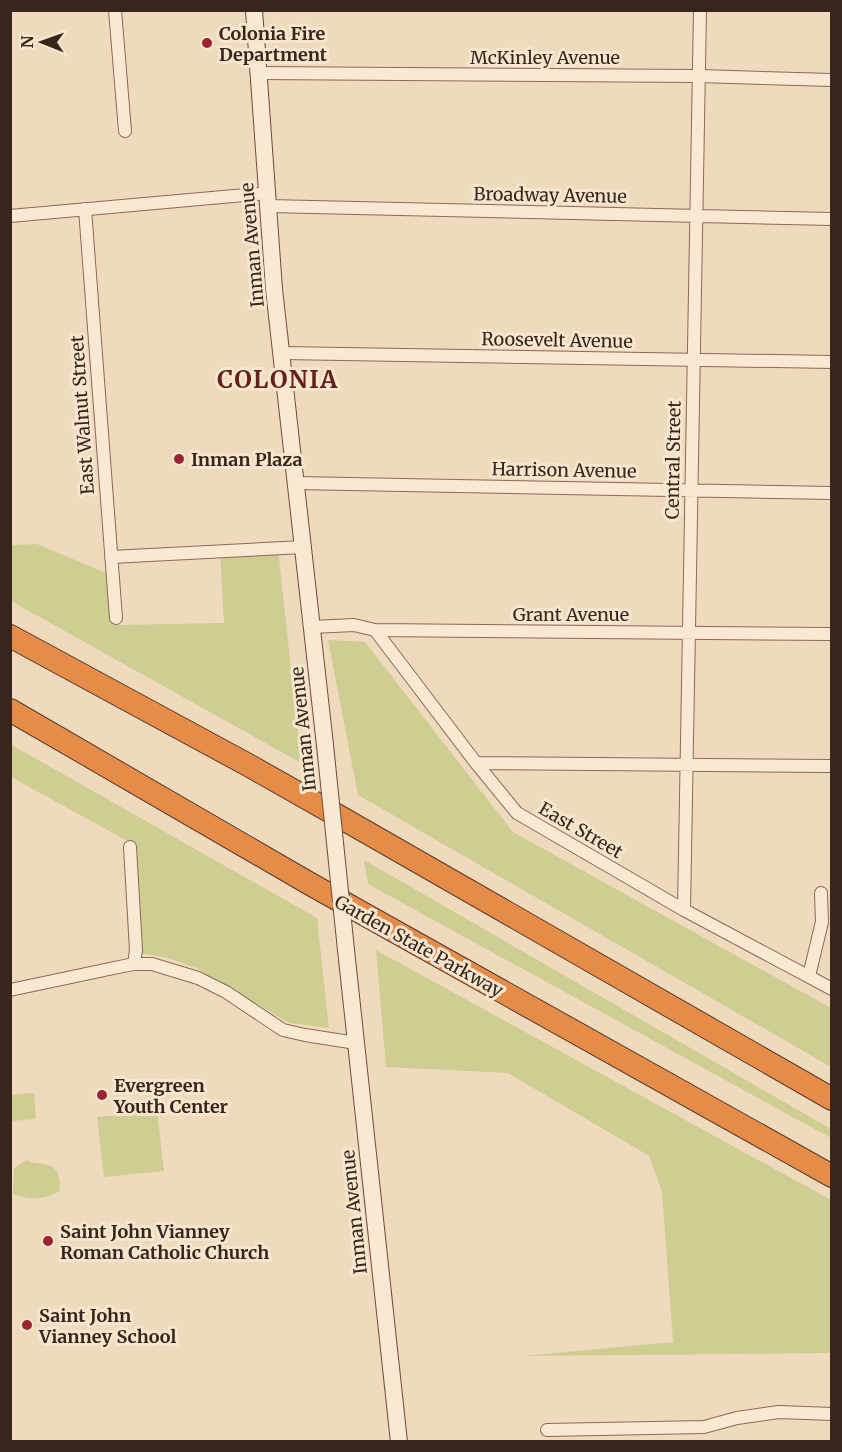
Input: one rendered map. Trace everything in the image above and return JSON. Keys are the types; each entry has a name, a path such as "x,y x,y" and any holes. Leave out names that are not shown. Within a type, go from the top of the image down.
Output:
{"highway":[{"path":"10,636 308,799 831,1099"},
{"name":"Garden State Parkway","path":"10,710 312,885 831,1176"}],"main road":[{"name":"Inman Avenue","path":"254,10 274,288 399,1442"}],"street":[{"path":"115,10 125,131"},
{"name":"Central Street","path":"684,910 700,10"},
{"name":"McKinley Avenue","path":"258,73 699,76 831,80"},
{"name":"Broadway Avenue","path":"10,216 85,209 268,200 831,219"},
{"name":"East Walnut Street","path":"85,209 116,618"},
{"name":"Roosevelt Avenue","path":"282,353 831,362"},
{"name":"Harrison Avenue","path":"296,483 831,493"},
{"path":"111,557 303,547"},
{"name":"Grant Avenue","path":"311,627 354,625 375,630 831,634"},
{"name":"East Street","path":"375,630 517,813 684,910 831,989"},
{"path":"476,763 831,766"},
{"path":"130,847 136,950 134,964"},
{"path":"809,976 822,922 821,893"},
{"path":"10,990 134,964 152,964 198,978 226,992 283,1030 356,1043"},
{"path":"547,1430 704,1427 737,1418 779,1412 831,1414"}],"shaded area":[{"path":"37,544 111,575 115,625 224,623 220,552 278,548 301,763 11,601 10,545"},
{"path":"328,640 365,642 513,832 831,1008 831,1067 358,795"},
{"path":"10,744 317,918 329,1028 289,1023 196,968 168,958 138,953 131,843 11,777"},
{"path":"364,860 831,1129 831,1138 368,884"},
{"path":"376,950 831,1200 831,1353 523,1356 673,1342 662,1192 649,1156 508,1073 386,1067"},
{"path":"34,1093 36,1119 11,1121 11,1095"},
{"path":"157,1111 164,1171 104,1177 97,1117"},
{"path":"27,1160 55,1169 60,1191 36,1198 13,1194 14,1168"}],"place":[{"name":"Colonia Fire Department","path":"207,43"},
{"name":"Inman Plaza","path":"179,459"},
{"name":"Evergreen Youth Center","path":"102,1095"},
{"name":"Saint John Vianney Roman Catholic Church","path":"48,1241"},
{"name":"Saint John Vianney School","path":"27,1325"}],"district":[{"name":"COLONIA","path":"278,379"}]}
